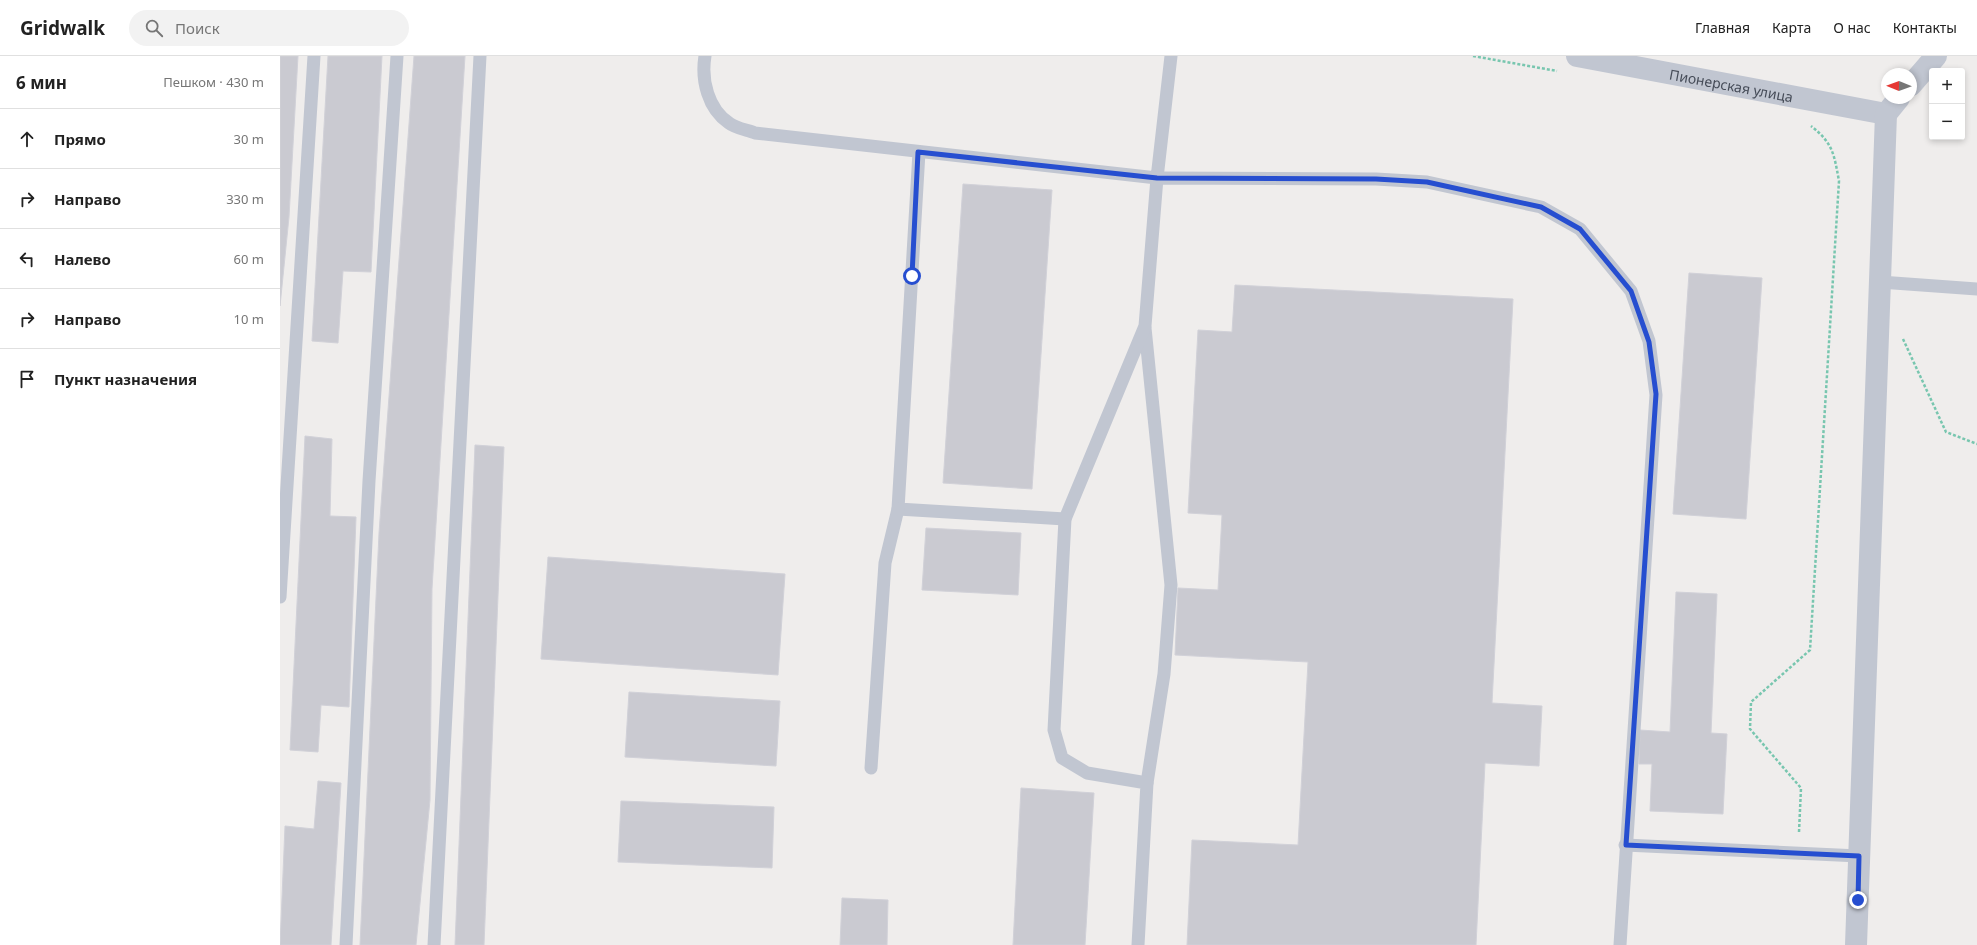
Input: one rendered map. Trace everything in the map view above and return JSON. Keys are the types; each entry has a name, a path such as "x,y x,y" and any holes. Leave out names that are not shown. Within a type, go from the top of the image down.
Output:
{"street":[{"name":"Пионерская улица","path":"1577,56 1893,106"},
{"path":"1917,78 1936,56"},
{"path":"1856,945 1880,282 1893,106"}],"lane":[{"path":"280,597 314,56"},
{"path":"346,945 369,481 397,56"},
{"path":"434,945 480,56"},
{"path":"705,56 705,86 713,107 729,123 754,133 1157,178 1376,179 1427,182 1541,207 1580,229 1631,291 1649,342 1656,394 1620,945"},
{"path":"1138,945 1147,783 1164,674 1171,585 1145,326 1157,178 1171,56"},
{"path":"870,768 885,564 898,509 918,152"},
{"path":"1880,282 1977,289"},
{"path":"1145,326 1065,519 1054,730 1062,758 1087,774 1147,783"},
{"path":"898,509 1065,519"},
{"path":"1626,845 1859,856"}],"path":[{"path":"1473,56 1559,72"},
{"path":"1794,853 1801,826 1801,788 1750,729 1751,702 1810,650 1839,181 1834,155 1828,143 1824,137 1807,123"},
{"path":"1903,338 1946,432 1977,444"}],"building":[{"path":"280,56 298,56 289,217 280,306"},
{"path":"328,56 382,56 371,272 343,271 338,343 312,341"},
{"path":"414,56 465,56 432,589 430,800 416,945 360,945 379,533"},
{"path":"963,184 1052,190 1032,489 943,483"},
{"path":"1689,273 1762,278 1746,519 1673,514"},
{"path":"1235,285 1513,299 1492,703 1542,706 1539,766 1485,763 1476,945 1187,945 1192,840 1298,845 1308,662 1175,655 1178,588 1218,590 1222,515 1188,513 1198,330 1232,332"},
{"path":"305,436 332,439 330,516 356,517 349,707 321,705 318,752 290,750"},
{"path":"475,445 504,447 484,945 455,945"},
{"path":"926,528 1021,533 1018,595 922,590"},
{"path":"548,557 785,574 778,675 541,659"},
{"path":"1676,592 1717,594 1711,733 1727,734 1723,814 1650,811 1652,764 1639,764 1640,730 1670,732"},
{"path":"629,692 780,701 776,766 625,757"},
{"path":"318,781 341,783 331,945 280,945 285,826 314,829"},
{"path":"1021,788 1094,793 1085,945 1013,945"},
{"path":"621,801 774,807 772,868 618,862"},
{"path":"842,898 888,900 887,945 840,945"}],"route":[{"path":"912,276 918,152 1157,178 1376,179 1427,182 1541,207 1580,229 1631,291 1649,342 1656,394 1626,845 1859,856 1858,900"}]}
